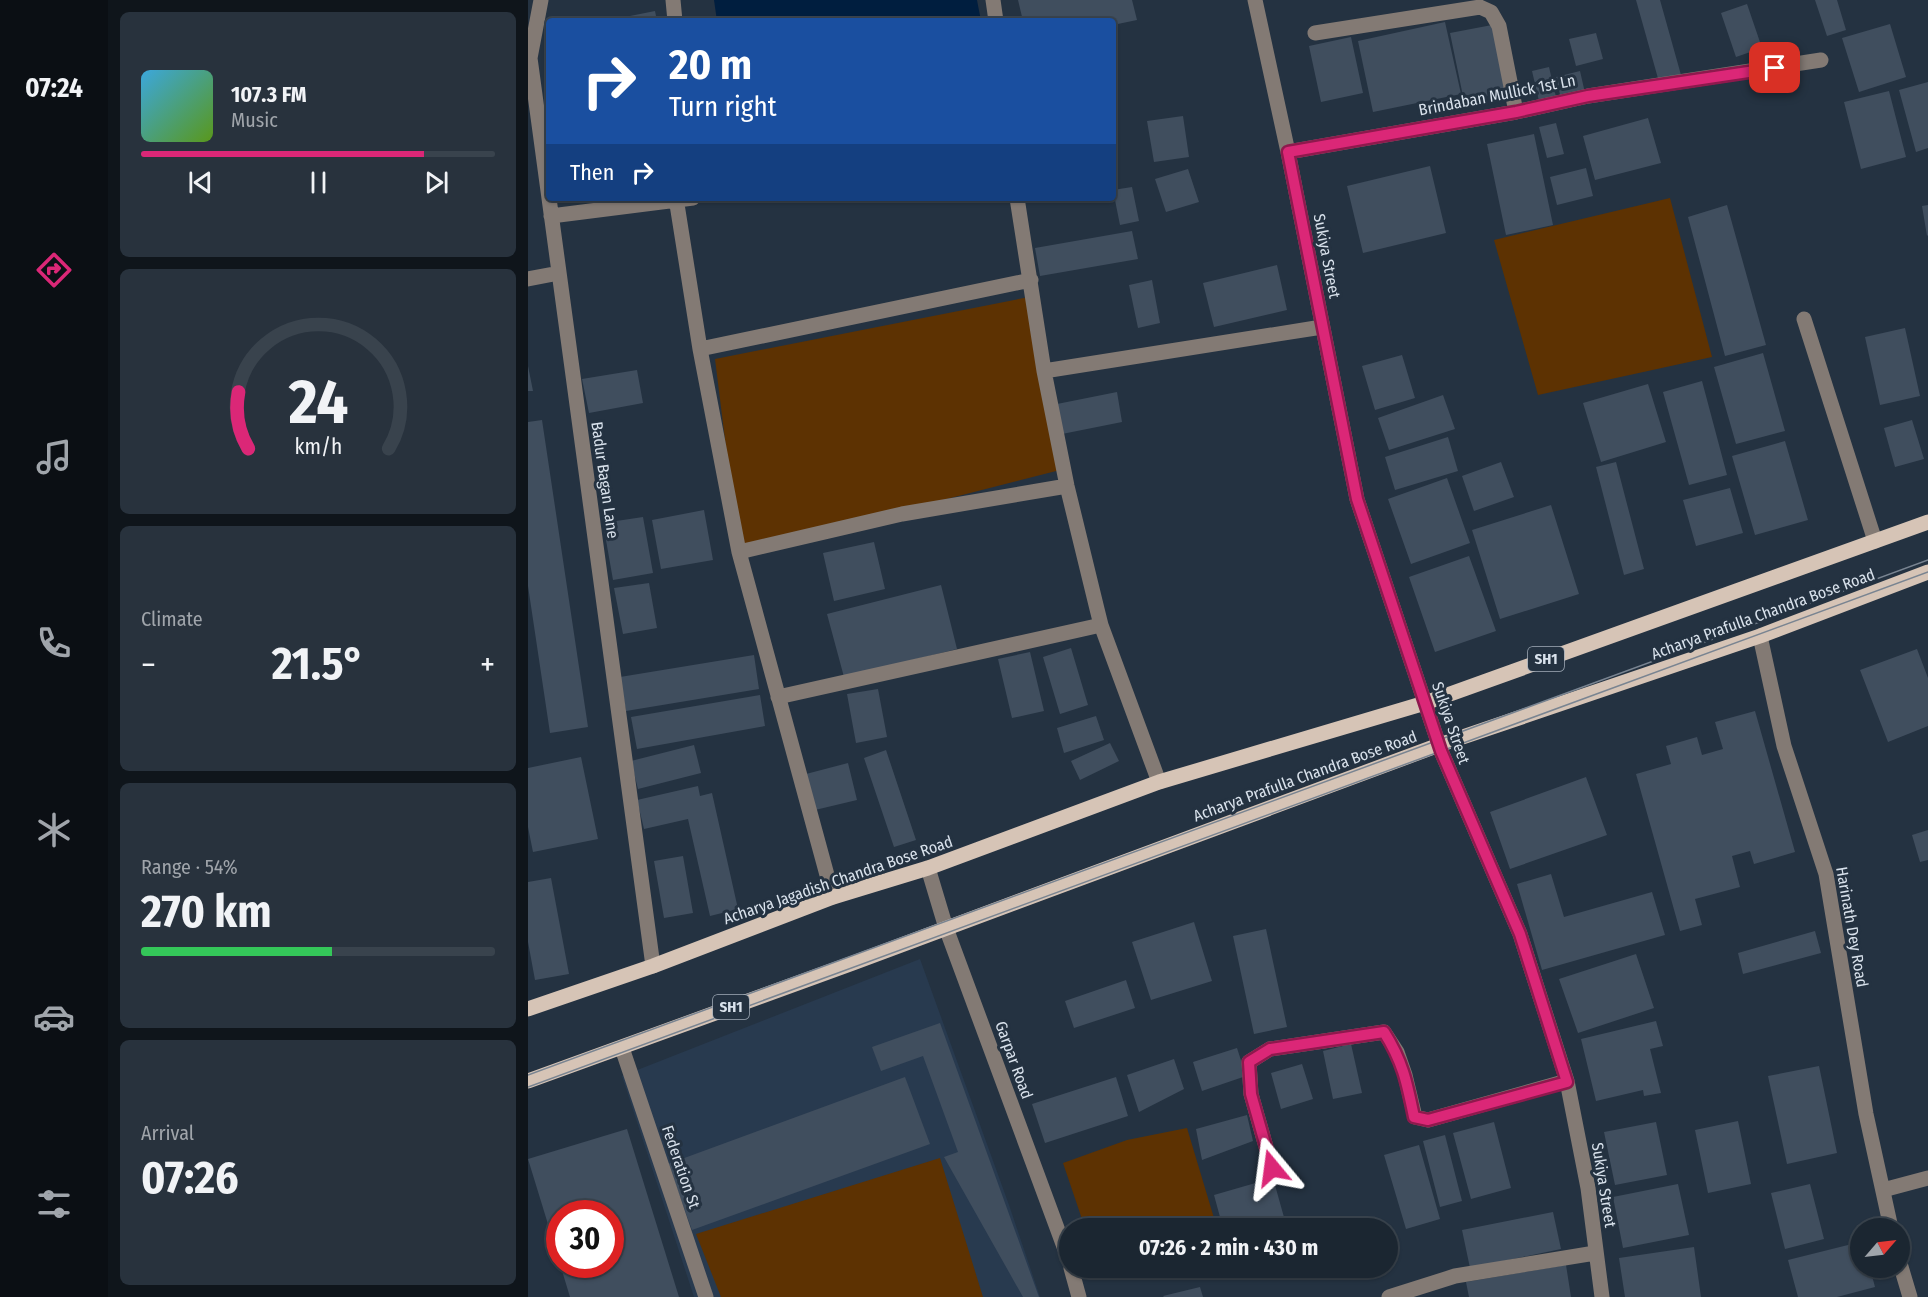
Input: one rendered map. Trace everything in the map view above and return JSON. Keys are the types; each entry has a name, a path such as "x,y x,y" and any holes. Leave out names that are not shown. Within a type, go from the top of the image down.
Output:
{"main road":[{"name":"Acharya Prafulla Chandra Bose Road","path":"1159,782 1425,703 1928,522"},
{"name":"Acharya Prafulla Chandra Bose Road","path":"940,931 1439,745 1760,636 1928,573"},
{"name":"Acharya Jagadish Chandra Bose Road","path":"528,1009 653,966 833,897 928,868 1159,782"},
{"name":"SH1","path":"528,1081 940,931"}],"street":[{"name":"Badur Bagan Lane","path":"541,0 529,58 546,180"},
{"path":"673,0 675,18"},
{"path":"993,0 996,18"},
{"name":"Sukiya Street","path":"1255,0 1288,152 1357,499 1447,768 1520,934 1567,1082 1588,1188 1602,1297"},
{"path":"1315,33 1480,7 1491,12 1499,26 1516,112"},
{"name":"Brindaban Mullick 1st Ln","path":"1288,152 1516,112 1588,96 1821,60"},
{"name":"Badur Bagan Lane","path":"549,201 653,966"},
{"path":"551,216 668,201"},
{"path":"676,201 700,349 739,552 833,897"},
{"path":"1018,201 1044,371 1067,486 1101,625 1159,782"},
{"path":"528,279 559,273"},
{"path":"700,349 1031,280"},
{"path":"1804,319 1875,541"},
{"path":"1044,371 1322,327"},
{"path":"739,552 902,514 1067,486"},
{"path":"778,697 1101,625"},
{"name":"Harinath Dey Road","path":"1760,636 1784,746 1826,874 1866,1114 1889,1218"},
{"name":"Garpar Road","path":"928,868 940,931 1059,1237"},
{"path":"1272,1168 1251,1094 1249,1062 1270,1049 1384,1032 1397,1052 1405,1075 1414,1117 1428,1120 1567,1082"},
{"name":"Federation St","path":"622,1048 706,1297"},
{"path":"1883,1190 1928,1178"},
{"path":"1389,1297 1455,1276 1595,1253"},
{"name":"Garpar Road","path":"1074,1278 1079,1297"},
{"path":"1904,1278 1910,1297"}],"shaded area":[{"path":"714,0 977,0 980,18 717,18"},
{"path":"1670,198 1712,357 1538,395 1494,240"},
{"path":"1034,296 1064,469 739,552 715,359"},
{"path":"920,959 1040,1297 694,1297 622,1076"},
{"path":"1187,1128 1214,1218 1082,1218 1063,1163 1127,1140"},
{"path":"940,1158 983,1297 721,1297 696,1234"}],"building":[{"path":"1018,0 1132,0 1137,20 1116,24 1116,18 1022,18"},
{"path":"1636,0 1660,0 1681,75 1659,82"},
{"path":"1815,0 1837,0 1846,30 1827,36"},
{"path":"1747,4 1762,48 1736,57 1721,13"},
{"path":"655,11 656,18 620,18"},
{"path":"1445,22 1461,94 1373,112 1358,41"},
{"path":"1890,24 1906,77 1859,92 1842,38"},
{"path":"1492,25 1506,92 1464,101 1450,33"},
{"path":"1596,33 1603,59 1576,66 1569,39"},
{"path":"1351,37 1363,93 1321,102 1309,46"},
{"path":"1549,67 1556,97 1539,101 1532,71"},
{"path":"1580,71 1585,93 1561,99 1556,77"},
{"path":"1928,82 1928,148 1916,152 1899,90"},
{"path":"1889,91 1906,157 1861,169 1844,102"},
{"path":"1183,116 1189,157 1154,162 1147,121"},
{"path":"1648,118 1661,163 1595,180 1583,136"},
{"path":"1556,123 1564,154 1547,158 1539,127"},
{"path":"1534,134 1553,225 1506,235 1487,144"},
{"path":"1430,166 1446,233 1363,253 1347,186"},
{"path":"1586,168 1593,196 1557,205 1550,177"},
{"path":"1188,169 1199,202 1166,212 1155,179"},
{"path":"1132,187 1139,221 1120,225 1115,201 1116,190"},
{"path":"1727,205 1766,345 1725,356 1688,217"},
{"path":"1928,205 1928,235 1927,236 1922,206"},
{"path":"1132,231 1138,259 1040,276 1035,248"},
{"path":"1277,265 1287,310 1214,327 1203,283"},
{"path":"1152,280 1160,323 1138,328 1129,285"},
{"path":"1905,328 1920,396 1880,405 1865,337"},
{"path":"1763,353 1785,431 1736,444 1714,367"},
{"path":"1402,355 1415,398 1375,410 1362,366"},
{"path":"528,366 533,391 528,391"},
{"path":"637,370 643,403 589,413 582,379"},
{"path":"1702,381 1727,475 1689,485 1663,392"},
{"path":"1648,384 1666,442 1601,462 1583,403"},
{"path":"1117,392 1122,422 1062,434 1057,404"},
{"path":"1443,395 1455,429 1389,450 1378,418"},
{"path":"542,420 588,727 550,733 528,586 528,422"},
{"path":"1912,420 1924,459 1895,467 1884,428"},
{"path":"1448,437 1458,471 1395,490 1385,457"},
{"path":"1785,441 1808,520 1755,535 1732,456"},
{"path":"1501,462 1514,497 1474,511 1462,476"},
{"path":"1616,462 1644,569 1624,575 1596,467"},
{"path":"1447,478 1470,543 1411,564 1388,499"},
{"path":"1730,488 1743,533 1696,546 1683,500"},
{"path":"1551,505 1579,594 1500,619 1472,530"},
{"path":"704,510 713,560 661,569 652,520"},
{"path":"643,517 653,573 613,580 603,523"},
{"path":"874,542 885,589 834,601 823,553"},
{"path":"1469,556 1496,631 1435,652 1409,577"},
{"path":"649,583 657,628 623,634 614,588"},
{"path":"941,585 957,649 844,677 827,614"},
{"path":"1071,648 1088,705 1060,714 1043,657"},
{"path":"1917,649 1928,678 1928,726 1888,742 1860,670"},
{"path":"1030,652 1044,711 1012,718 998,659"},
{"path":"754,655 759,689 626,711 620,677"},
{"path":"878,689 887,737 856,743 847,694"},
{"path":"760,695 765,726 637,749 631,717"},
{"path":"1755,711 1795,852 1754,864 1750,851 1732,856 1740,887 1695,899 1702,925 1680,931 1636,774 1671,764 1666,746 1697,737 1702,755 1723,749 1715,722"},
{"path":"1096,716 1104,740 1064,753 1057,728"},
{"path":"1110,743 1119,761 1080,780 1071,761"},
{"path":"694,745 701,773 638,789 631,761"},
{"path":"886,750 916,840 894,847 864,758"},
{"path":"581,757 598,839 533,852 528,827 528,768"},
{"path":"848,763 857,800 815,810 806,774"},
{"path":"1586,777 1607,835 1510,869 1490,812"},
{"path":"698,786 700,796 712,793 738,909 710,916 688,819 644,829 637,800"},
{"path":"1928,830 1928,860 1920,862 1912,835"},
{"path":"683,856 693,913 664,918 654,861"},
{"path":"1551,874 1564,917 1652,892 1665,935 1542,970 1517,884"},
{"path":"551,878 569,974 535,980 528,942 528,882"},
{"path":"1194,922 1212,981 1151,1000 1132,942"},
{"path":"1266,929 1287,1027 1254,1034 1233,936"},
{"path":"1815,931 1821,953 1743,974 1738,953"},
{"path":"1636,954 1654,1008 1578,1033 1559,979"},
{"path":"1126,980 1135,1008 1074,1028 1065,1001"},
{"path":"1656,1021 1663,1046 1650,1049 1661,1093 1644,1096 1643,1090 1596,1101 1581,1039"},
{"path":"940,1023 1039,1297 1023,1297 944,1157 958,1152 923,1056 881,1071 872,1047"},
{"path":"1351,1044 1362,1093 1333,1099 1323,1051"},
{"path":"1237,1048 1246,1076 1202,1091 1193,1062"},
{"path":"1174,1059 1184,1089 1139,1112 1127,1075"},
{"path":"1302,1064 1313,1099 1281,1109 1271,1073"},
{"path":"1819,1066 1837,1153 1787,1164 1768,1076"},
{"path":"905,1077 930,1144 692,1230 668,1164"},
{"path":"1116,1077 1128,1116 1045,1143 1032,1104"},
{"path":"1247,1115 1253,1141 1202,1160 1196,1129"},
{"path":"1738,1121 1751,1184 1708,1193 1695,1130"},
{"path":"1494,1122 1511,1188 1471,1199 1453,1133"},
{"path":"1656,1122 1667,1175 1615,1185 1604,1132"},
{"path":"627,1129 679,1297 570,1297 564,1278 624,1278 624,1200 546,1200 546,1218 528,1159"},
{"path":"1445,1135 1462,1201 1440,1207 1423,1141"},
{"path":"1419,1145 1440,1219 1406,1229 1384,1155"},
{"path":"1273,1178 1284,1218 1220,1218 1214,1195"},
{"path":"1678,1184 1689,1235 1623,1248 1613,1197"},
{"path":"1810,1184 1824,1239 1785,1249 1771,1193"},
{"path":"1553,1212 1561,1249 1470,1268 1462,1230"},
{"path":"1850,1244 1850,1278 1873,1278 1875,1287 1837,1297 1798,1297 1788,1260"},
{"path":"1694,1247 1701,1297 1625,1297 1619,1258"},
{"path":"1566,1265 1571,1297 1469,1297 1466,1282"},
{"path":"1200,1287 1203,1297 1163,1296"}],"tram line":[{"path":"528,1075 1928,560"},
{"path":"528,1087 1928,572"}],"route":[{"path":"1272,1168 1251,1094 1249,1062 1270,1049 1384,1032 1397,1052 1405,1075 1414,1117 1428,1120 1567,1082 1520,934 1447,768 1357,499 1288,152 1516,112 1588,96 1775,68"}]}
